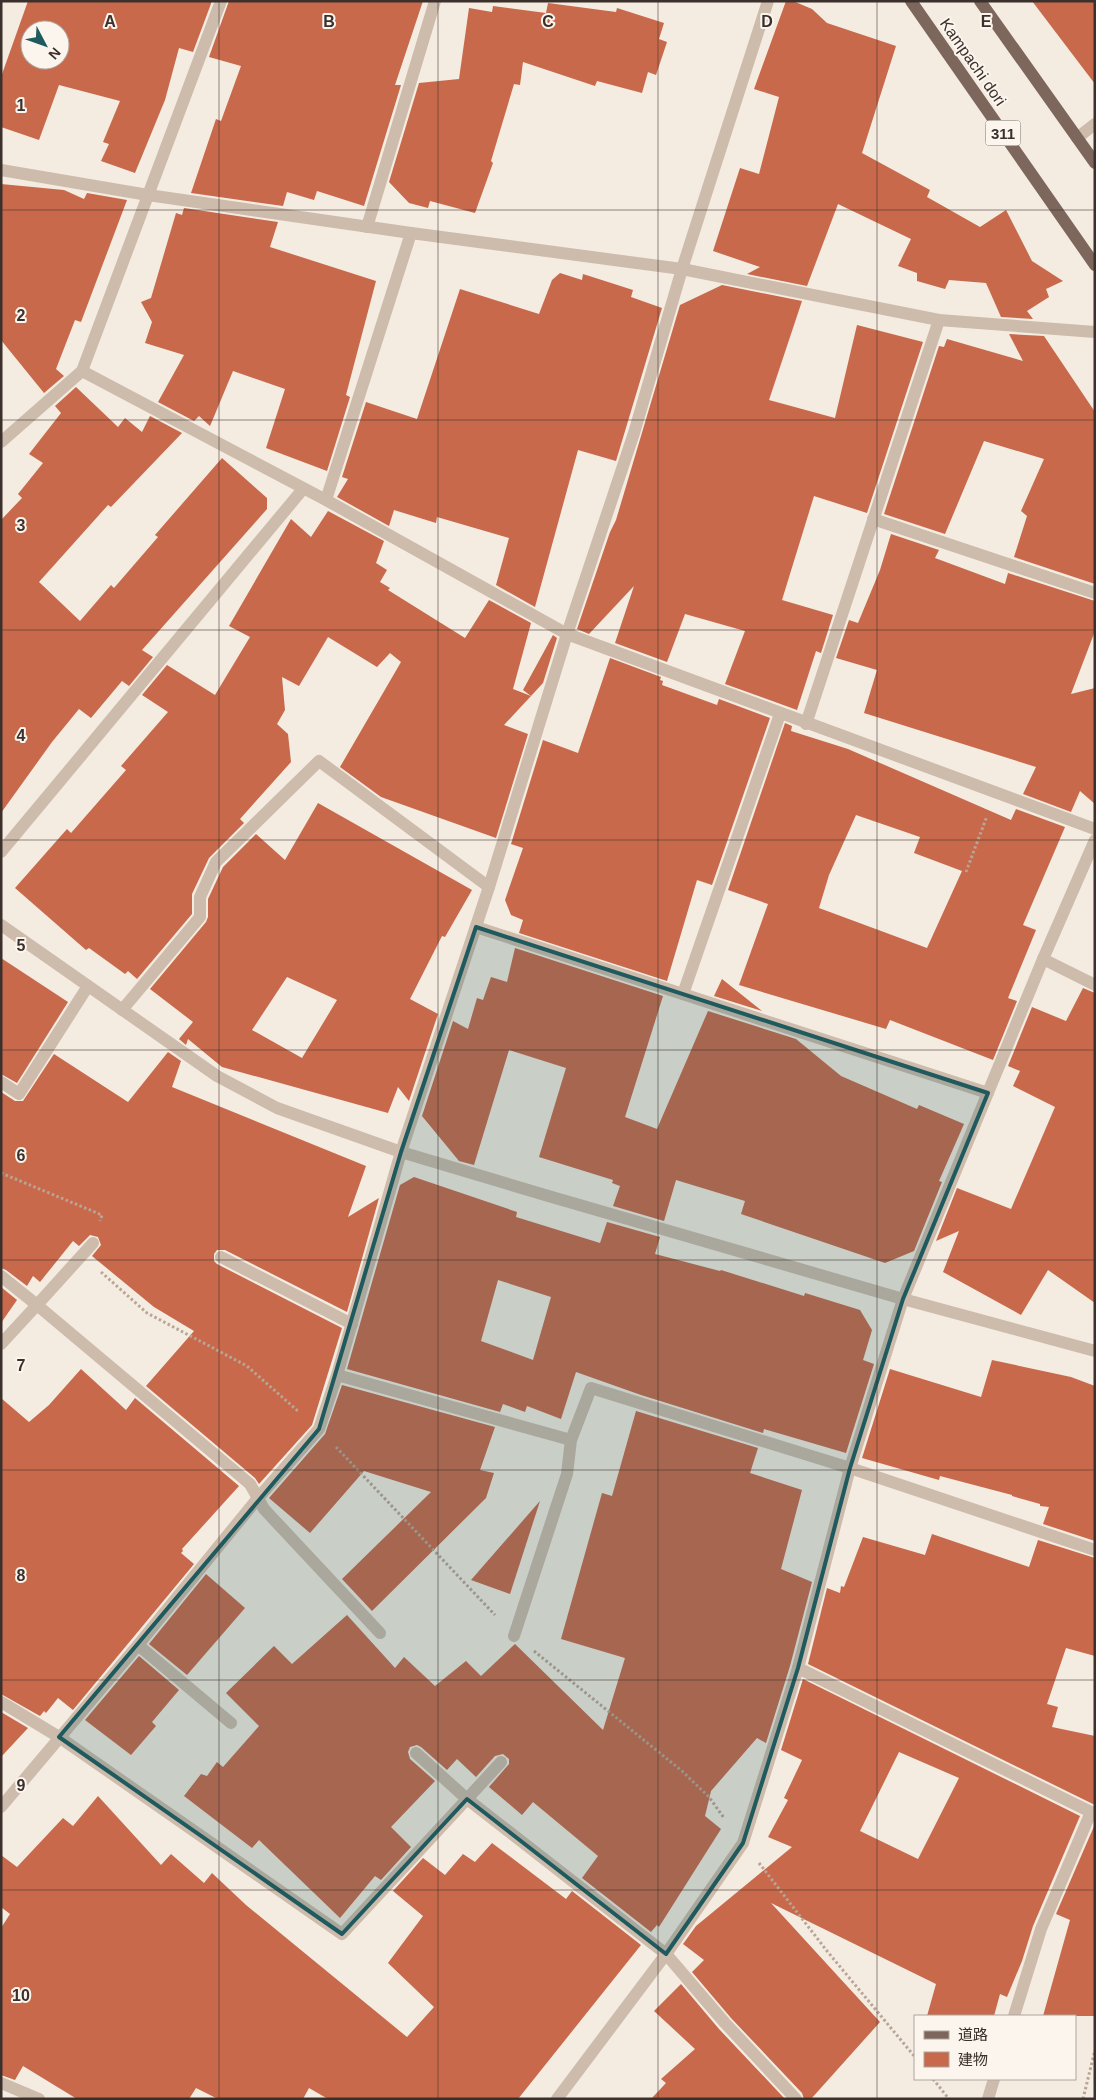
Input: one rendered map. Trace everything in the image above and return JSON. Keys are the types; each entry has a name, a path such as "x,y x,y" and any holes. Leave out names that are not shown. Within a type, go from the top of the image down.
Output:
{"main road":[{"name":"Kampachi dori","path":"911,1 1095,265"},
{"path":"980,1 1095,163"}],"street":[{"path":"1,442 82,371 221,1"},
{"path":"367,227 435,1"},
{"path":"1,1807 138,1645 258,1498 319,1429 338,1375 401,1152 489,887 567,634 634,433 682,269 768,1"},
{"path":"1077,138 1095,124"},
{"path":"1,170 148,195 411,234 682,269 939,320 1095,332"},
{"path":"326,500 411,234"},
{"path":"806,724 939,320"},
{"path":"82,371 326,500 567,634 806,724 1095,829"},
{"path":"1,852 304,489"},
{"path":"873,519 1095,593"},
{"path":"683,994 780,714"},
{"path":"122,1010 200,917 200,897 216,862 320,761 489,887"},
{"path":"557,2099 666,1954 743,1843 798,1668 850,1468 903,1299 1043,959 1095,840"},
{"path":"1,925 217,1076 277,1108 401,1152 903,1299 1095,1351"},
{"path":"476,927 988,1093"},
{"path":"1043,959 1095,986"},
{"path":"1,1082 19,1094 88,986"},
{"path":"1,1344 93,1243"},
{"path":"221,1257 352,1324"},
{"path":"1,1276 250,1484 264,1509 380,1632"},
{"path":"338,1375 571,1440"},
{"path":"514,1636 567,1474 571,1440 591,1388 850,1468 1095,1550"},
{"path":"138,1645 231,1723"},
{"path":"798,1668 1093,1813 1041,1929 1014,2015"},
{"path":"1,1702 59,1737 342,1934 501,1762"},
{"path":"416,1753 467,1799 666,1954 725,2023 796,2099"},
{"path":"988,2099 994,2080"},
{"path":"1,2083 38,2099"}],"path":[{"path":"966,872 990,811"},
{"path":"1,1173 102,1215 93,1243 93,1265 147,1313 247,1366 319,1429 514,1636 682,1771 710,1797 743,1843 827,1951 914,2056"},
{"path":"1083,2099 1095,2050"},
{"path":"934,2080 949,2099"}],"highlighted area":[{"path":"476,927 988,1093 903,1299 850,1468 798,1668 743,1843 666,1954 467,1799 342,1934 59,1737 319,1429 401,1152"}],"building":[{"path":"28,1 212,1 193,52 179,48 165,100 135,173 101,161 109,144 103,142 120,101 59,85 39,140 1,127 1,77 20,24 20,70 70,70 70,20 21,20"},
{"path":"229,1 423,1 395,85 401,85 364,206 317,191 314,200 287,192 283,206 191,193 216,119 221,121 241,66 209,57"},
{"path":"786,1 793,1 812,9 827,23 896,46 862,153 930,190 927,197 980,227 1006,210 1032,261 1063,281 1046,289 1049,297 1027,311 1033,319 1001,317 986,283 949,280 945,289 917,281 917,273 898,266 911,239 838,204 807,286 747,274 760,267 713,251 740,168 759,174 779,97 754,89"},
{"path":"1032,1 1095,1 1095,84"},
{"path":"548,3 616,12 617,8 664,23 659,39 667,42 656,75 648,72 642,93 597,81 595,86 523,62 520,85 514,84 491,161 493,163 475,213 430,201 428,208 409,203 389,182 419,83 459,79 469,8 492,12 493,6 546,13"},
{"path":"1,184 64,190 84,199 87,193 127,200 81,322 75,320 56,369 64,376 44,393 1,340"},
{"path":"184,208 278,222 270,247 376,281 346,395 350,397 327,471 266,448 285,389 233,371 210,426 199,416 194,421 158,402 184,355 145,343 152,322 141,302 151,298 176,213 182,215"},
{"path":"560,273 582,280 583,274 633,290 631,297 662,308 616,461 578,450 535,607 496,585 509,538 437,517 436,523 394,510 389,526 337,497 348,479 342,477 366,402 417,419 460,289 539,314 552,280"},
{"path":"722,285 802,301 769,400 835,418 857,325 923,342 867,513 814,496 782,600 833,615 821,653 816,651 797,710 725,684 745,631 685,614 667,662 615,643 634,586 589,634 577,629 610,532 616,520 680,305"},
{"path":"1009,334 1044,336 1095,412 1095,584 1014,557 1027,516 1021,511 1044,459 984,441 945,534 884,514 939,346 944,347 947,339 1023,361"},
{"path":"76,387 118,427 125,418 142,432 150,416 182,433 111,507 108,505 39,582 80,621 111,585 114,588 158,537 155,535 222,458 267,498 267,509 142,650 153,657 129,686 122,681 91,718 79,709 52,742 1,813 1,520 22,498 18,494 43,463 29,454 61,413 55,406"},
{"path":"328,511 384,541 376,563 387,570 380,582 390,588 388,590 465,638 489,600 531,623 513,689 531,696 504,725 528,734 496,838 381,797 340,767 401,662 390,653 377,667 328,637 299,686 282,677 285,710 277,724 288,734 291,762 240,819 244,823 209,858 192,894 192,914 137,979 128,971 125,974 89,948 86,950 15,888 67,829 71,833 126,770 121,766 168,712 142,695 167,665 215,695 250,637 229,626 291,519 311,537"},
{"path":"891,534 939,550 935,558 1005,584 1008,573 1095,601 1095,631 1071,694 1095,688 1095,804 1080,791 1071,812 1023,794 1036,767 864,713 877,670 836,658 849,620 858,623 880,570"},
{"path":"553,635 557,638 543,683 531,696 523,690"},
{"path":"610,658 661,677 662,685 717,705 719,699 770,718 712,885 697,880 667,981 519,933 523,920 511,915 505,900 523,848 511,844 543,740 578,753"},
{"path":"785,723 792,726 791,731 848,749 1011,820 1016,809 1065,827 1023,925 1036,930 1008,998 1017,1001 993,1060 890,1020 886,1029 739,985 768,904 728,890","holes":["856,815 920,837 914,853 962,871 927,948 819,908 829,875"]},
{"path":"318,803 472,890 445,937 442,936 410,999 438,1014 409,1101 398,1087 388,1113 222,1067 188,1039 186,1045 179,1039 193,1022 150,989 206,922 208,917 208,899 223,867 256,834 285,860","holes":["287,977 337,1000 302,1058 252,1030"]},
{"path":"515,948 663,996 625,1117 657,1129 708,1011 796,1039 841,1076 917,1109 919,1105 964,1124 939,1181 942,1182 914,1251 885,1263 741,1214 745,1201 676,1180 664,1221 613,1206 620,1186 612,1183 613,1180 539,1157 566,1068 509,1050 474,1165 459,1161 422,1116 453,1021 468,1029 477,998 483,1000 491,977 507,982"},
{"path":"1,958 68,1002 17,1083 1,1074"},
{"path":"722,979 762,1011 714,996"},
{"path":"1083,988 1095,993 1095,1303 1048,1270 1021,1315 943,1272 959,1231 936,1241 957,1188 1011,1209 1055,1107 1013,1086 1020,1071 1008,1066 1032,1007 1066,1021"},
{"path":"168,1052 181,1061 172,1087 366,1166 348,1217 379,1198 347,1312 225,1250 217,1250 214,1254 214,1261 217,1264 342,1328 312,1425 259,1484 255,1478 146,1386 194,1331 154,1307 92,1256 101,1245 98,1237 90,1235 79,1246 73,1241 40,1282 33,1276 27,1286 1,1268 1,1092 15,1101 23,1101 54,1054 128,1102"},
{"path":"414,1177 517,1212 516,1217 600,1243 607,1222 660,1237 655,1254 721,1270 804,1296 805,1293 860,1310 872,1330 863,1360 874,1364 846,1453 764,1429 763,1433 641,1395 576,1372 561,1419 527,1406 525,1412 503,1404 500,1412 347,1369 400,1185","holes":["498,1280 551,1297 533,1360 481,1341"]},
{"path":"1,1287 17,1300 1,1323"},
{"path":"992,1360 1071,1377 1095,1386 1095,1541 1043,1524 1049,1507 1040,1506 1040,1504 1012,1495 940,1476 939,1480 862,1458 890,1369 981,1397"},
{"path":"81,1369 126,1410 135,1398 239,1486 182,1549 181,1553 194,1564 73,1710 58,1698 46,1713 44,1711 40,1716 1,1694 1,1398 29,1422 49,1405"},
{"path":"342,1385 495,1427 480,1470 494,1473 486,1498 372,1611 342,1579 431,1492 364,1471 310,1533 269,1498 325,1434"},
{"path":"636,1411 758,1448 750,1473 802,1490 781,1569 812,1582 790,1666 766,1743 757,1738 711,1791 705,1816 721,1829 659,1927 657,1925 651,1932 582,1878 598,1856 533,1802 522,1815 489,1787 509,1764 509,1759 503,1754 495,1756 476,1777 457,1759 447,1770 421,1747 417,1745 410,1747 408,1752 410,1759 435,1781 391,1827 411,1847 381,1880 375,1876 340,1918 259,1840 252,1848 184,1796 201,1774 207,1776 217,1762 223,1767 259,1726 226,1693 274,1646 292,1664 347,1615 395,1668 404,1657 435,1686 466,1661 481,1676 515,1644 603,1730 625,1658 561,1639 602,1493 612,1496"},
{"path":"540,1501 510,1594 471,1580"},
{"path":"932,1534 1029,1567 1038,1540 1095,1558 1095,1656 1066,1648 1047,1704 1058,1707 1052,1727 1095,1736 1095,1805 808,1664 827,1588 840,1593 841,1586 844,1587 863,1537 925,1555"},
{"path":"206,1574 245,1608 187,1675 149,1644"},
{"path":"139,1656 179,1690 152,1722 156,1726 131,1755 85,1720"},
{"path":"803,1679 1080,1816 1033,1926 1022,1961 1007,1997 1000,1994 994,2015 927,2015 936,1984 771,1903 880,2022 811,2099 804,2099 802,2093 731,2018 692,1972 704,1960 683,1944 696,1926 792,1847 768,1837 788,1800 784,1798 802,1760 781,1750","holes":["899,1752 959,1778 918,1859 860,1831"]},
{"path":"1,1712 28,1728 1,1757"},
{"path":"98,1796 161,1865 171,1854 204,1883 212,1873 246,1905 407,2037 434,2007 388,1963 423,1916 393,1891 423,1858 445,1875 463,1854 475,1862 492,1843 566,1899 572,1891 641,1945 518,2099 328,2099 309,2088 303,2099 218,2099 196,2088 189,2099 77,2099 23,2066 15,2080 1,2075 1,1928 10,1914 1,1907 1,1855 17,1867 63,1818 73,1826"},
{"path":"1095,1824 1095,2016 1043,2015 1070,1920 1056,1914"},
{"path":"681,1984 719,2029 785,2099 651,2099 666,2083 661,2079 695,2049 654,2011"}]}
